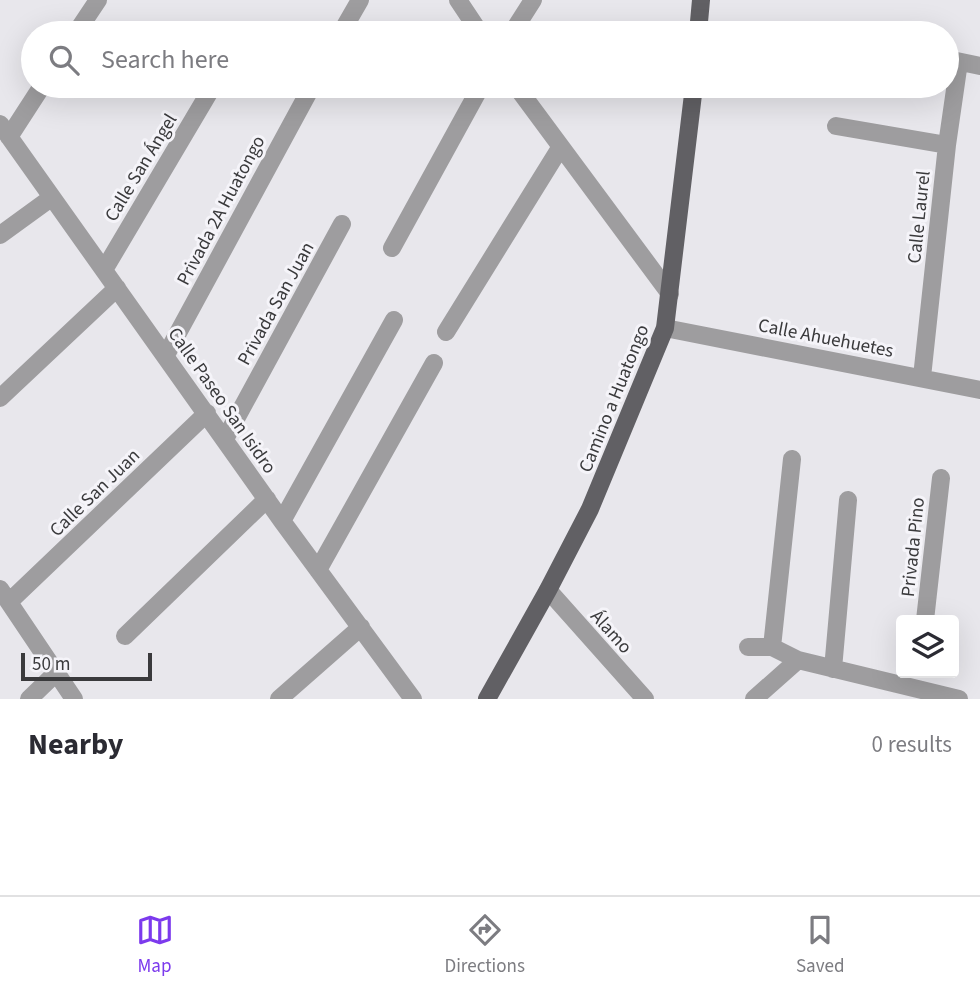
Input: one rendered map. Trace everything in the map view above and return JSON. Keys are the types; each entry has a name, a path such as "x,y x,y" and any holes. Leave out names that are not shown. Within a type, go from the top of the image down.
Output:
{"main road":[{"path":"699,21 701,0"},
{"name":"Camino a Huatongo","path":"487,699 590,509 665,328 693,98"}],"street":[{"path":"84,21 98,0"},
{"path":"348,21 360,0"},
{"path":"458,0 472,21"},
{"path":"520,21 533,0"},
{"path":"959,62 980,66"},
{"path":"4,130 32,98"},
{"name":"Calle San Ángel","path":"104,270 206,98"},
{"name":"Privada 2A Huatongo","path":"166,355 305,98"},
{"path":"391,248 474,98"},
{"path":"525,98 670,294"},
{"name":"Calle Laurel","path":"922,377 950,98"},
{"path":"836,126 947,145"},
{"name":"Calle Paseo San Isidro","path":"4,130 282,521 413,699"},
{"path":"446,332 560,148"},
{"path":"0,235 51,198"},
{"name":"Privada San Juan","path":"225,439 342,224"},
{"path":"0,398 117,289"},
{"path":"282,521 394,320"},
{"name":"Calle Ahuehuetes","path":"665,328 980,390"},
{"path":"318,570 433,363"},
{"name":"Calle San Juan","path":"5,595 207,412"},
{"path":"772,647 792,459"},
{"name":"Privada Pino","path":"926,615 941,478"},
{"path":"125,636 267,499"},
{"path":"833,669 848,500"},
{"name":"Álamo","path":"548,590 645,699"},
{"path":"5,595 75,699"},
{"path":"279,699 361,627"},
{"path":"748,648 772,647 798,660 959,699"},
{"path":"754,699 798,660"},
{"path":"29,699 57,672"}]}
